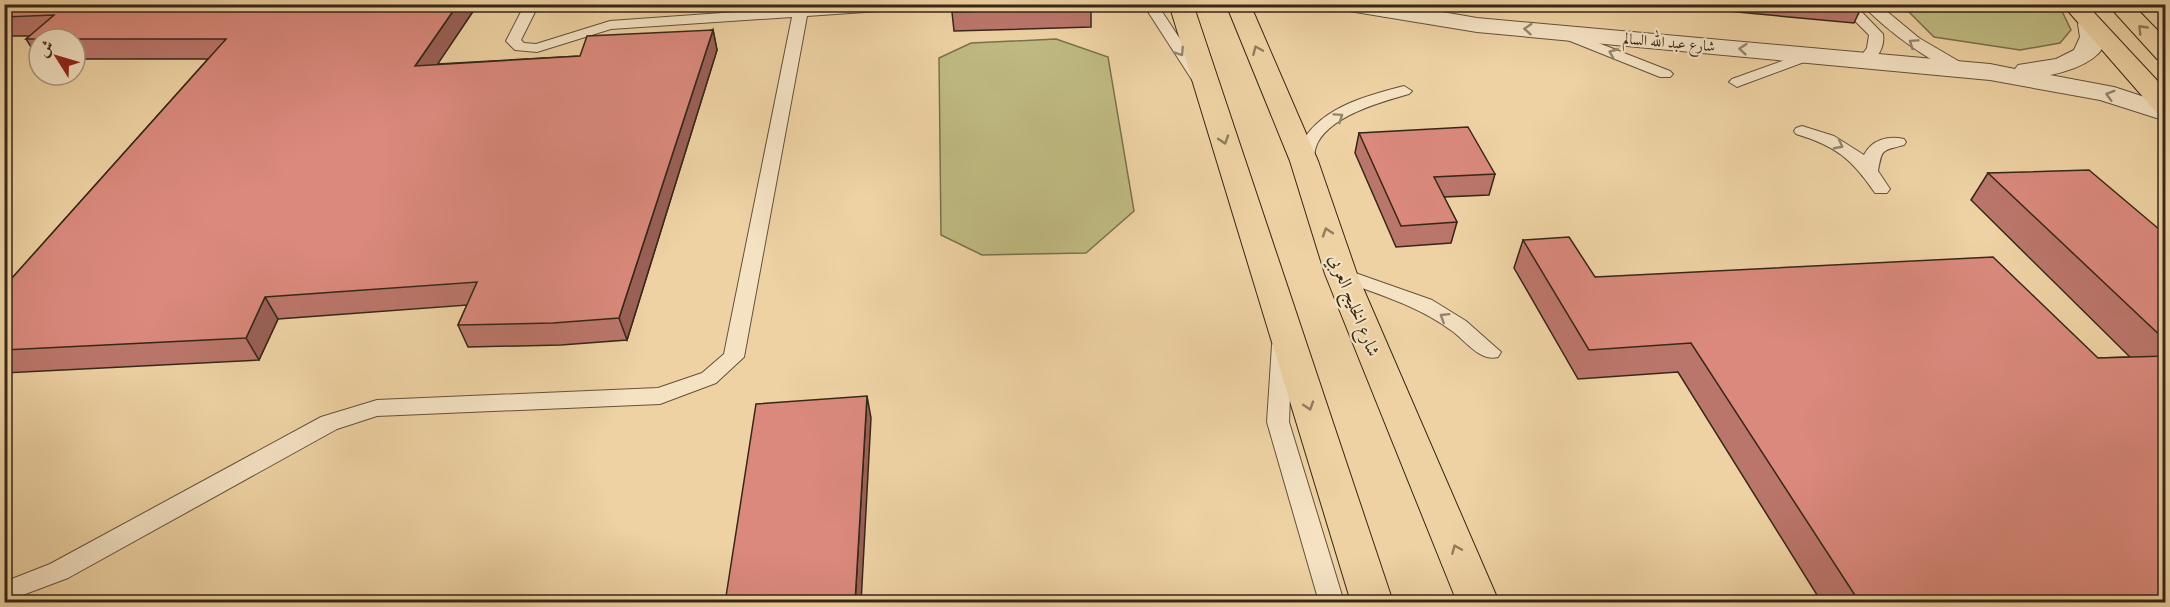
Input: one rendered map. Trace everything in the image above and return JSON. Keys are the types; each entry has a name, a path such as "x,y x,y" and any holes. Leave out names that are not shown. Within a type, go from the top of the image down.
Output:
{"main road":[{"path":"1181,4 1372,603"},
{"name":"شارع الخليج العربي","path":"1238,4 1304,161 1341,274 1478,603"},
{"path":"2073,4 2166,107"},
{"path":"2118,4 2166,54"}],"street":[{"name":"شارع عبد الله السالم","path":"1349,4 1440,20 1977,70 2105,93 2166,113"},
{"name":"شارع عبد الله السالم","path":"1977,70 2031,70 2068,63 2091,48 2094,37 2090,24"}],"lane":[{"path":"532,4 513,40 520,47 537,48 610,25 801,8 922,4"},
{"path":"1150,4 1211,99"},
{"path":"1845,4 1876,34 1878,40 1876,46 1865,60"},
{"path":"1869,4 1912,42 1977,70"},
{"path":"4,593 59,571 329,423 377,408 660,396 709,378 734,357 801,8"},
{"path":"1560,32 1665,74"},
{"path":"1737,82 1810,55"},
{"path":"1304,161 1311,140 1336,118 1366,101 1404,91"},
{"path":"1802,131 1847,148 1870,170 1881,189"},
{"path":"1870,170 1870,156 1875,148 1898,142"},
{"path":"1341,274 1425,305 1459,326 1491,352"},
{"path":"1283,324 1278,422 1332,603"}],"shaded area":[{"path":"1902,5 2059,5 2071,30 2060,43 2020,50 1934,37"},
{"path":"1056,39 1108,57 1134,211 1086,253 982,255 941,235 939,58 971,43"}],"building":[{"path":"4,4 458,4 415,66 580,56 587,36 713,30 619,318 553,323 458,325 477,282 265,297 246,338 4,350 4,287 226,39 87,39 87,27 40,27 54,15 4,17"},
{"path":"953,4 1091,4 1091,8 952,12"},
{"path":"1468,127 1495,174 1434,177 1457,222 1401,226 1359,133"},
{"path":"2089,170 2166,235 2166,341 1988,173"},
{"path":"1569,237 1595,277 1993,257 2098,358 2166,356 2166,603 1860,603 1691,343 1589,350 1523,240"},
{"path":"867,396 855,603 725,603 756,404"}]}
